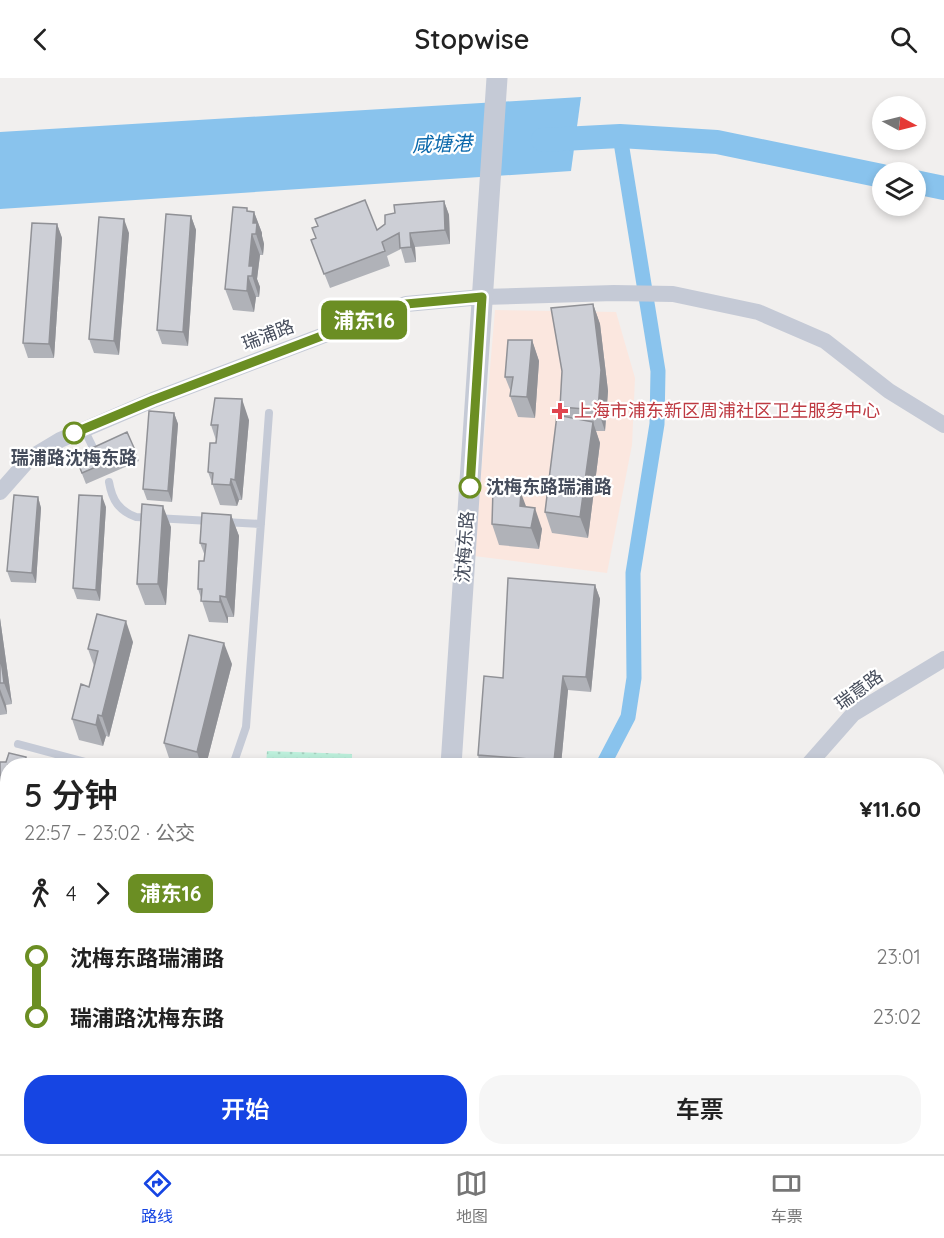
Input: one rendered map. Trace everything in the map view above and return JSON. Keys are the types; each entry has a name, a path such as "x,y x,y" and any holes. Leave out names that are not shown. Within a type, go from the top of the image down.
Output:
{"street":[{"name":"沈梅东路","path":"451,758 497,78"},
{"name":"瑞浦路","path":"0,492 30,458 60,440 153,400 406,304 482,297 614,293 673,294 758,312 825,341 889,392 944,425"},
{"name":"瑞意路","path":"814,758 853,714 944,659"}],"lane":[{"path":"235,758 246,727 269,413"},
{"path":"84,429 97,456"},
{"path":"109,482 111,497 127,514 136,517 261,524"},
{"path":"18,744 53,758"}],"shaded area":[{"name":"上海市浦东新区周浦社区卫生服务中心","path":"495,310 616,312 635,378 632,445 607,573 474,556"}],"green space":[{"path":"267,751 352,754 352,758 266,758"}],"water":[{"path":"581,97 571,171 0,209 0,132"}],"building":[{"path":"365,200 377,230 385,224 385,215 395,213 394,205 444,201 445,230 410,233 411,247 400,248 399,233 382,242 385,251 324,274 311,240 316,238 312,228 318,226 315,219"},
{"path":"233,207 247,208 247,211 254,212 253,223 257,223 256,234 252,234 249,266 253,266 252,276 248,276 247,291 225,289"},
{"path":"166,214 191,216 183,332 157,330"},
{"path":"99,217 124,219 114,341 89,339"},
{"path":"32,223 57,224 49,344 23,343"},
{"path":"593,304 601,370 598,410 560,407 562,371 551,308"},
{"path":"508,340 532,340 527,397 510,396 513,377 505,377"},
{"path":"215,398 242,399 235,480 231,479 230,485 212,484 213,473 208,472 210,443 216,443 218,425 211,425"},
{"path":"149,411 174,413 168,491 143,489"},
{"path":"557,415 593,422 580,517 545,512"},
{"path":"127,432 135,450 82,473 75,456"},
{"path":"493,489 521,493 520,506 535,508 531,528 492,524"},
{"path":"14,495 38,497 32,573 7,571"},
{"path":"79,495 102,496 96,590 73,588"},
{"path":"142,504 163,506 158,584 137,584"},
{"path":"202,513 231,515 226,597 220,596 220,602 201,601 202,589 198,589 199,561 204,561 206,544 200,543"},
{"path":"508,578 595,585 586,677 563,676 554,758 478,755 484,676 503,678"},
{"path":"97,614 126,621 102,716 98,715 96,725 72,719 81,684 89,687 98,651 88,649"},
{"path":"189,635 224,643 197,752 164,743"},
{"path":"0,652 4,683 0,683"},
{"path":"9,753 26,757 26,758 7,758"}],"waterway":[{"path":"607,758 628,717 634,678 633,573 657,424 658,371 620,136"},
{"name":"咸塘港","path":"543,140 620,136 717,142 872,174"},
{"name":"咸塘港","path":"926,184 944,188"}],"bus line":[{"name":"浦东16","path":"74,433 153,400 406,304 482,297 470,487"}],"place":[{"name":"上海市浦东新区周浦社区卫生服务中心","path":"560,411"},
{"name":"瑞浦路沈梅东路","path":"74,433"},
{"name":"沈梅东路瑞浦路","path":"470,487"}]}
